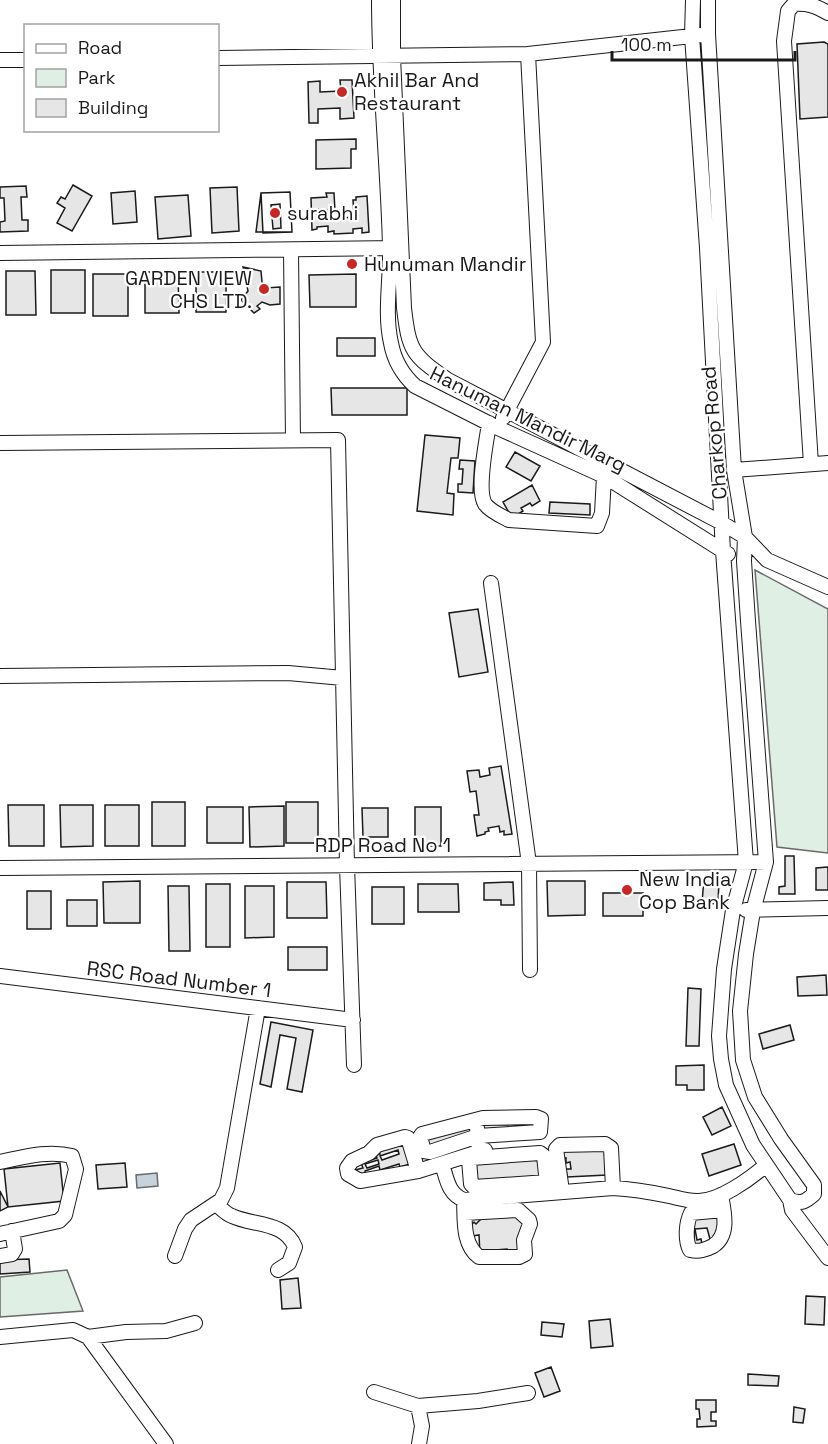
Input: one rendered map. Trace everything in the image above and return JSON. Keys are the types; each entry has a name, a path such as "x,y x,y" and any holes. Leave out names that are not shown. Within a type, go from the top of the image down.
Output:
{"street":[{"name":"Hanuman Mandir Marg","path":"379,0 386,56 396,248 388,319 391,344 405,377 415,386 604,476 723,551 744,561"},
{"path":"386,56 393,0"},
{"name":"Charkop Road","path":"693,0 692,36 707,248 723,551 746,862 733,910 724,969 719,1036 721,1059 726,1086 753,1145 790,1200 792,1210 828,1258"},
{"name":"Charkop Road","path":"708,0 708,34 734,470 745,537 744,561 766,862 753,910 740,1011 743,1059 755,1097 781,1140 814,1185 814,1194 806,1202 799,1203 790,1200"},
{"path":"811,464 784,41 788,11 794,4 814,5 828,13"},
{"path":"219,58 528,54 708,34"},
{"path":"528,54 543,342 507,411 494,425 481,491 485,504 509,520 597,526 602,513 604,476"},
{"path":"0,60 24,60"},
{"path":"0,253 396,248 407,339 417,357 448,380 722,523 745,537 767,560 828,587"},
{"path":"291,249 293,440"},
{"path":"0,443 338,440 347,865 354,1065"},
{"path":"734,470 828,463"},
{"path":"744,561 767,560"},
{"path":"491,583 529,864 530,970"},
{"path":"0,676 288,673 343,678"},
{"name":"RDP Road No 1","path":"0,868 766,862"},
{"path":"733,910 828,908"},
{"name":"RSC Road Number 1","path":"0,976 352,1020"},
{"path":"175,1256 185,1229 191,1220 216,1204 227,1188 258,1008"},
{"path":"536,1117 541,1119 540,1132 478,1136 430,1152 424,1151 420,1137 422,1134 476,1120 536,1117"},
{"path":"417,1171 408,1138 405,1137 377,1145 369,1153 352,1161 347,1168 348,1174 360,1181 417,1171 482,1151 476,1120"},
{"path":"553,1189 556,1149 560,1146 605,1144 611,1148 613,1188"},
{"path":"553,1189 544,1156 540,1152 472,1158 469,1161 471,1184 474,1187 553,1189 634,1189 695,1202 721,1195 756,1174 766,1165"},
{"path":"0,1162 58,1153 72,1156 76,1169 65,1215 59,1221 6,1233 15,1249 12,1254 0,1256"},
{"path":"442,1164 451,1191 464,1206 468,1242 474,1254 479,1257 519,1257 525,1254 524,1240 530,1224 529,1220 518,1210 464,1206"},
{"path":"464,1206 553,1189"},
{"path":"721,1195 723,1210"},
{"path":"216,1204 230,1216 274,1227 291,1238 295,1247 289,1263 278,1270"},
{"path":"88,1337 126,1332 166,1331 195,1323"},
{"path":"0,1337 72,1330 88,1337 166,1444"},
{"path":"374,1392 418,1406 478,1401 528,1393"},
{"path":"418,1406 422,1426 419,1444"}],"green space":[{"path":"755,570 828,609 828,853 777,847"},
{"path":"67,1270 83,1311 0,1317 0,1277"}],"shaded area":[{"path":"157,1173 158,1186 137,1188 136,1175"}],"building":[{"path":"824,42 828,44 828,117 800,119 797,44"},
{"path":"340,80 352,80 354,118 340,119 340,108 318,109 318,123 309,123 308,82 320,81 320,92 341,91"},
{"path":"356,139 356,149 351,149 351,168 316,169 316,140"},
{"path":"73,185 92,196 72,231 57,223 65,208 57,203 61,197 65,199"},
{"path":"26,186 27,197 21,197 22,220 28,220 28,231 0,232 0,222 5,221 4,198 0,198 0,187"},
{"path":"237,187 239,231 212,233 210,188"},
{"path":"135,191 137,222 113,224 111,193"},
{"name":"surabhi","path":"290,192 292,232 263,233 261,193","holes":["280,204 281,228 273,229 271,205"]},
{"name":"surabhi","path":"290,192 292,232 256,232 261,193"},
{"path":"326,193 334,193 335,211 317,209 318,220 354,217 353,200 356,200 356,197 367,196 369,232 362,233 362,228 353,229 353,233 334,234 334,231 328,232 328,226 312,230 311,198 327,197"},
{"path":"188,195 191,236 158,239 155,197"},
{"name":"GARDEN VIEW CHS LTD.","path":"243,267 261,271 265,288 280,287 280,304 270,305 262,302 257,306 260,309 254,313 241,300 248,291"},
{"path":"51,270 85,270 85,313 51,313"},
{"path":"6,271 35,271 36,315 6,315"},
{"path":"145,272 178,272 179,313 145,313"},
{"path":"196,272 226,272 226,312 196,312"},
{"path":"93,274 128,274 128,316 93,316"},
{"path":"356,274 356,307 310,307 309,275"},
{"path":"337,338 375,338 375,356 337,356"},
{"path":"331,388 407,388 407,415 332,415"},
{"path":"425,435 460,438 458,458 451,458 447,493 454,494 453,515 417,511"},
{"path":"515,452 540,466 531,481 506,467"},
{"path":"460,460 475,461 473,493 458,492 458,484 462,484 463,469 459,469"},
{"path":"532,485 540,501 532,506 530,503 521,508 523,511 512,518 503,502"},
{"path":"550,502 590,504 590,515 549,513"},
{"path":"478,609 488,672 459,677 449,613"},
{"path":"501,766 512,834 504,835 504,831 500,832 499,826 488,828 489,831 485,834 477,836 474,815 479,815 476,791 470,792 467,771 479,770 480,777 490,775 489,768"},
{"path":"152,802 185,802 185,846 152,846"},
{"path":"286,802 318,802 318,843 286,843"},
{"path":"8,805 44,805 44,846 9,846"},
{"path":"60,805 93,805 93,846 61,847"},
{"path":"105,805 139,805 139,846 105,846"},
{"path":"284,806 284,846 250,847 249,807"},
{"path":"207,807 243,807 243,843 207,843"},
{"path":"415,807 441,807 441,846 415,846"},
{"path":"362,808 388,808 388,837 363,837"},
{"path":"785,856 794,856 795,894 779,894 779,887 785,886"},
{"path":"828,867 828,890 816,890 816,868"},
{"path":"704,878 719,880 718,904 702,903"},
{"path":"140,881 140,923 104,923 103,882"},
{"path":"547,881 585,881 585,915 548,916"},
{"path":"287,882 326,882 327,918 287,918"},
{"path":"513,882 514,905 501,905 501,900 484,900 484,883"},
{"path":"206,884 230,884 230,947 206,947"},
{"path":"418,884 458,884 459,912 418,912"},
{"path":"168,886 189,886 190,951 169,951"},
{"path":"245,886 274,886 274,937 245,938"},
{"path":"372,887 404,887 404,924 372,924"},
{"path":"27,891 51,891 51,929 27,929"},
{"path":"603,893 643,893 643,916 603,916"},
{"path":"67,900 97,900 97,926 67,926"},
{"path":"288,947 327,947 327,970 288,970"},
{"path":"826,975 827,995 798,996 797,977"},
{"path":"688,988 701,989 699,1046 686,1046"},
{"path":"271,1022 313,1030 302,1092 287,1089 296,1038 280,1035 271,1087 260,1084"},
{"path":"790,1025 794,1040 763,1049 759,1034"},
{"path":"704,1065 704,1090 687,1090 687,1085 676,1085 676,1066"},
{"path":"722,1107 731,1126 712,1135 703,1117"},
{"path":"538,1119 539,1130 483,1134 482,1124"},
{"path":"470,1124 473,1134 429,1148 426,1138"},
{"path":"406,1139 413,1163 400,1167 399,1164 380,1170 379,1166 365,1171 366,1175 358,1177 355,1170 363,1168 361,1163 377,1158 376,1155 380,1154 378,1148","holes":["398,1150 399,1154 382,1160 380,1156","378,1160 379,1164 367,1168 365,1164"]},
{"path":"734,1144 741,1165 709,1176 702,1154"},
{"path":"604,1147 607,1175 567,1177 566,1169 571,1169 570,1162 566,1163 566,1158 560,1159 559,1150"},
{"path":"540,1156 542,1178 474,1182 472,1161"},
{"path":"60,1163 64,1201 8,1207 4,1169"},
{"path":"125,1163 127,1187 98,1189 96,1165"},
{"path":"0,1191 8,1207 0,1211"},
{"path":"511,1212 527,1223 523,1252 507,1254 507,1249 496,1250 496,1254 480,1255 479,1235 473,1236 471,1225 474,1222 476,1224 482,1218"},
{"path":"694,1215 720,1217 719,1237 710,1239 707,1228 695,1229 697,1240 701,1239 702,1244 694,1249"},
{"path":"29,1259 30,1272 0,1274 0,1260"},
{"path":"298,1278 301,1308 282,1309 280,1280"},
{"path":"806,1296 825,1297 824,1325 805,1324"},
{"path":"610,1319 613,1346 591,1348 589,1321"},
{"path":"542,1322 564,1324 562,1337 541,1335"},
{"path":"551,1367 560,1391 544,1397 535,1373"},
{"path":"748,1374 779,1376 778,1386 748,1385"},
{"path":"696,1400 716,1400 716,1412 711,1412 711,1421 716,1421 716,1426 697,1427 697,1419 700,1419 699,1409 696,1409"},
{"path":"794,1407 805,1409 803,1423 793,1422"}],"place":[{"name":"Akhil Bar And Restaurant","path":"342,92"},
{"name":"surabhi","path":"275,213"},
{"name":"Hunuman Mandir","path":"352,264"},
{"name":"GARDEN VIEW CHS LTD.","path":"264,289"},
{"name":"New India Cop Bank","path":"627,890"}]}
